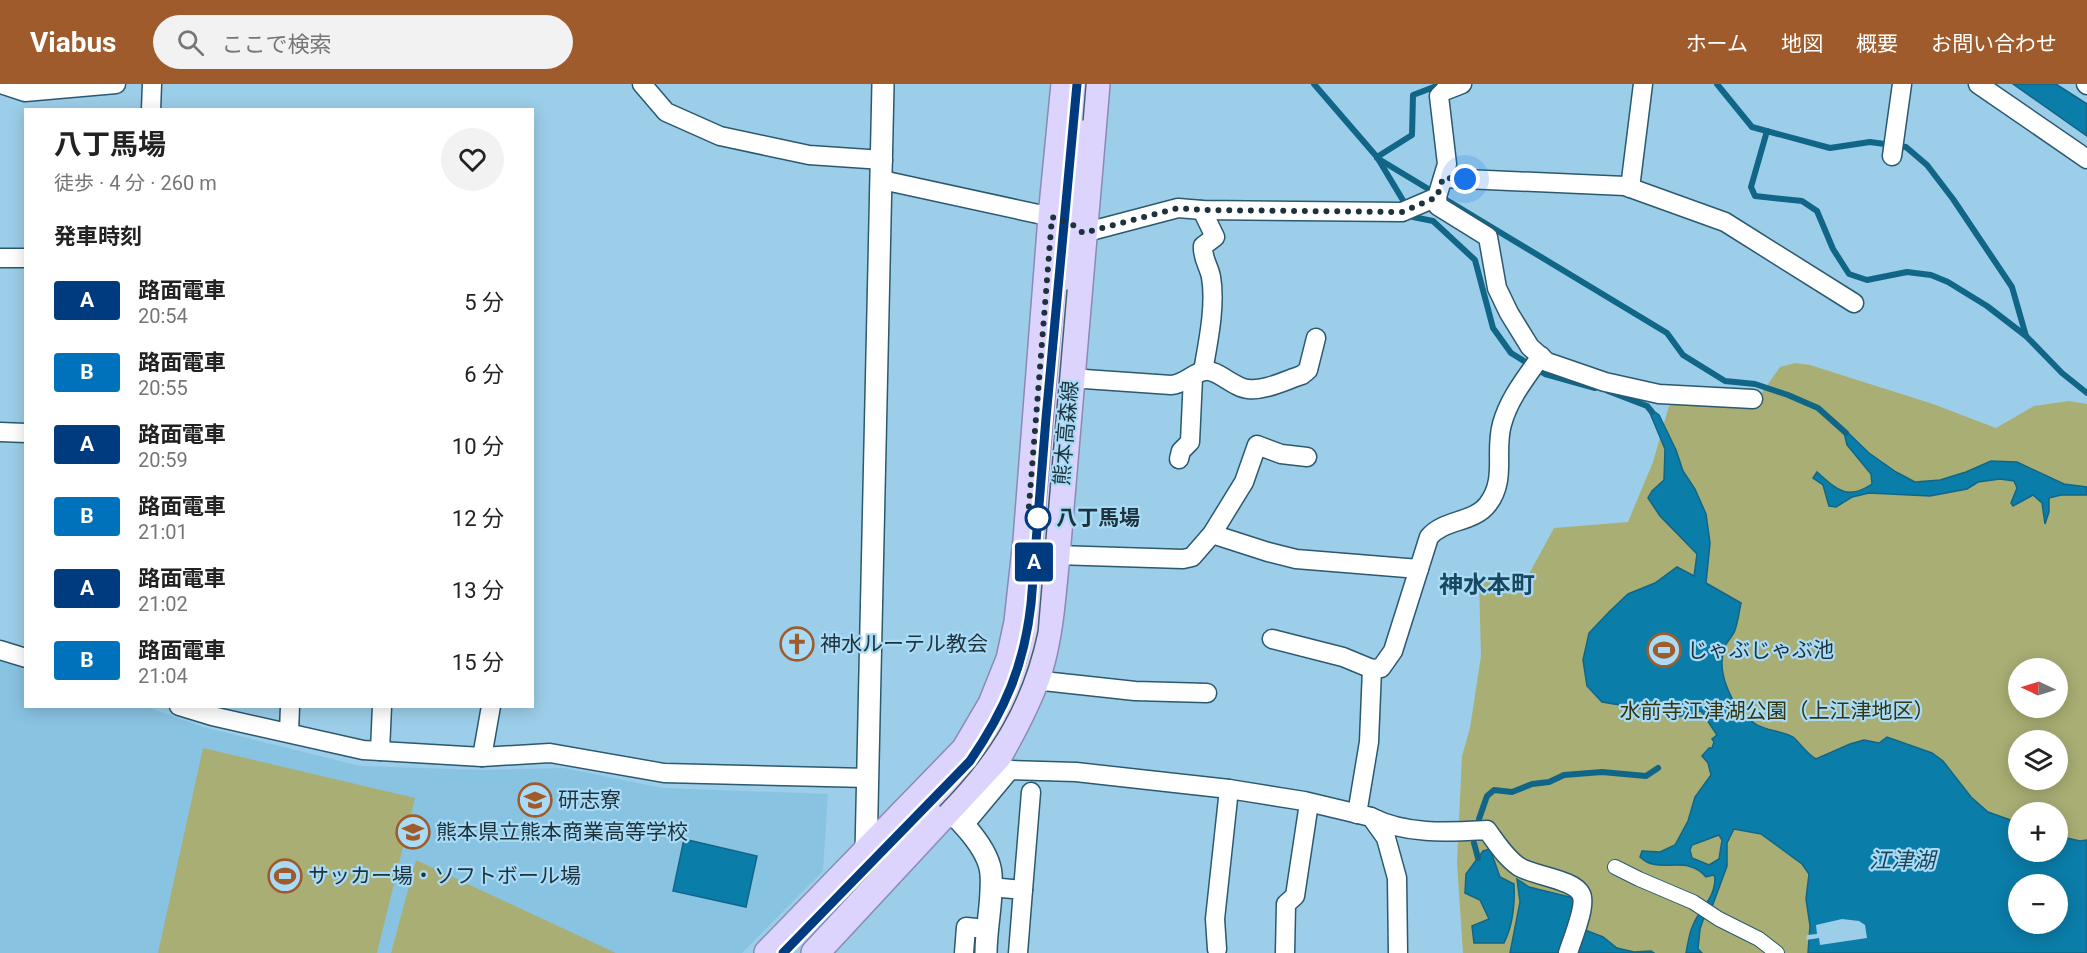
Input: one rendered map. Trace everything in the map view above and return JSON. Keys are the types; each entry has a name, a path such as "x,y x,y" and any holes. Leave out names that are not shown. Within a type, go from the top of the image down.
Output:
{"main road":[{"name":"熊本高森線","path":"768,953 965,750 992,704 1010,659 1018,622 1026,540 1065,84"},
{"name":"熊本高森線","path":"822,950 956,818 998,756 1019,717 1034,681 1048,627 1056,555 1096,84"}],"street":[{"path":"1,84 25,88 116,84"},
{"path":"151,108 152,84"},
{"path":"642,84 666,112 720,136 883,170 1052,217 1073,225 1083,233 1178,208 1402,212 1437,197"},
{"path":"866,853 884,84"},
{"path":"1462,84 1444,91 1439,96 1447,164 1437,197 1438,206 1488,237 1497,288 1530,347 1547,362 1605,382 1659,394 1753,399"},
{"path":"1630,188 1643,84"},
{"path":"1892,156 1902,84"},
{"path":"1978,84 2087,159"},
{"path":"1443,178 1625,186 1725,222 1854,303"},
{"path":"1179,459 1181,451 1191,442 1198,374 1211,325 1211,278 1202,254 1203,246 1215,237 1202,210"},
{"path":"0,258 24,258"},
{"path":"1070,378 1171,385 1180,384 1198,374 1210,371 1239,387 1258,389 1302,375 1308,370 1316,338"},
{"path":"1272,639 1343,657 1372,669 1381,668 1393,651 1428,537 1436,529 1473,515 1487,506 1497,489 1500,466 1497,443 1502,424 1509,403 1540,356"},
{"path":"0,432 24,433"},
{"path":"1056,555 1183,559 1191,557 1212,534 1244,482 1257,445 1281,454 1307,457"},
{"path":"1212,534 1296,559 1419,569"},
{"path":"0,650 24,657"},
{"path":"1372,669 1364,816 1386,838 1396,878 1398,953"},
{"path":"1034,681 1135,690 1207,693"},
{"path":"186,708 363,750 482,757 550,753 664,773 868,778"},
{"path":"289,732 290,708"},
{"path":"380,751 382,708"},
{"path":"482,757 491,708"},
{"path":"956,818 1010,770 1076,772 1229,789 1309,803 1364,816 1399,828 1450,832 1487,830 1505,854 1516,864 1529,872 1571,884 1581,894 1583,906 1568,953"},
{"path":"928,789 980,846 991,872 986,953"},
{"path":"1217,949 1215,919 1229,789"},
{"path":"1018,953 1031,792"},
{"path":"1285,953 1286,904 1295,896 1309,803"},
{"path":"1615,867 1693,902 1719,919 1759,939 1777,953"},
{"path":"990,887 1023,890"},
{"path":"964,953 966,927 987,929"}],"shaded area":[{"name":"熊本県立熊本商業高等学校","path":"0,661 24,666 24,708 150,708 203,727 360,766 482,770 564,768 663,788 828,794 823,871 742,953 0,953"}],"green space":[{"name":"水前寺江津湖公園（上江津地区）","path":"1795,363 1810,365 1933,404 1996,428 2034,406 2069,401 2087,404 2087,953 1463,953 1457,863 1462,756 1470,728 1481,656 1479,580 1522,587 1554,528 1628,522 1653,462 1669,406 1679,401 1744,408 1761,394 1780,367"},
{"name":"サッカー場・ソフトボール場","path":"203,748 415,798 377,953 158,953"},
{"path":"416,860 616,953 391,953"}],"water":[{"path":"2013,84 2056,84 2087,104 2087,136"},
{"name":"江津湖","path":"1647,406 1659,415 1676,450 1683,471 1695,489 1706,514 1710,543 1706,583 1741,603 1735,630 1722,656 1722,667 1728,689 1746,717 1758,726 1793,737 1816,759 1850,744 1864,740 1879,743 1887,737 1932,753 1943,761 1971,797 1988,812 2008,819 2008,862 2068,862 2068,838 2087,840 2087,953 1808,953 1810,926 1806,899 1809,874 1802,864 1761,834 1734,829 1727,843 1727,866 1712,907 1700,929 1698,949 1702,953 1686,953 1696,918 1713,892 1715,877 1713,875 1706,877 1690,866 1656,865 1640,857 1642,851 1660,852 1675,845 1688,821 1695,797 1711,775 1708,763 1702,756 1709,748 1712,748 1714,742 1712,739 1717,735 1701,711 1670,719 1662,712 1602,702 1587,686 1583,660 1589,633 1628,594 1655,583 1677,567 1694,576 1697,554 1660,516 1648,498 1664,480 1665,449","holes":["1719,835 1722,840 1719,859 1709,865 1692,858 1690,850 1692,845"]},
{"path":"1843,428 1869,453 1915,482 1940,480 1991,461 2017,462 2064,484 2087,487 2087,495 2061,495 2049,498 2049,512 2045,524 2042,503 2033,495 2013,506 2011,503 2017,488 2014,481 2000,479 1978,482 1967,489 1930,496 1869,493 1852,497 1836,507 1829,506 1823,485 1813,478 1817,472 1842,491 1856,492 1872,484 1871,474 1847,445"},
{"path":"684,839 757,856 746,907 673,891"},
{"path":"1490,849 1500,877 1514,884 1513,915 1504,943 1474,943 1472,926 1489,919 1480,900 1465,893 1466,874 1483,851"},
{"path":"1517,879 1529,887 1574,898 1580,928 1603,937 1617,948 1654,953 1510,953 1520,902"}],"pier":[{"path":"1842,919 1859,921 1865,925 1867,938 1820,945 1819,938 1806,940 1807,935 1817,934 1816,925"}],"waterway":[{"path":"1314,84 1377,157 1413,217 1433,221 1475,260 1493,328 1511,353 1545,374 1595,388"},
{"path":"1377,157 1412,135 1413,95 1442,84"},
{"path":"1717,84 1752,127 1830,148 1870,142 1906,147 1927,165 1953,199 2012,287 2026,336 2062,373 2087,393"},
{"path":"1767,131 1751,187 1755,196 1802,201 1817,211 1833,249 1849,274 1867,280 1907,272 1931,275 1948,282 1987,306 2026,336"},
{"path":"1377,158 1667,333 1683,355 1725,381 1755,384 1788,395 1818,408 1846,433"},
{"path":"1608,391 1647,406 1652,412"},
{"path":"1479,819 1487,796 1494,790 1512,792 1532,784 1549,782 1564,775 1602,772 1646,776 1658,768"},
{"path":"1474,843 1478,858"}],"tram line":[{"path":"784,953 970,761 1003,706 1018,668 1031,604 1077,84"},
{"name":"A","path":"783,953 921,814 970,761 994,726 1016,679 1028,633 1031,604 1077,84"},
{"path":"1083,120 1086,84"},
{"path":"940,806 975,767 1002,726 1014,704 1032,657 1038,631 1067,290"}],"place":[{"name":"八丁馬場","path":"1038,518"},
{"name":"神水ルーテル教会","path":"797,644"},
{"name":"じゃぶじゃぶ池","path":"1664,650"},
{"name":"研志寮","path":"535,800"},
{"name":"熊本県立熊本商業高等学校","path":"413,832"},
{"name":"サッカー場・ソフトボール場","path":"285,876"}],"district":[{"name":"神水本町","path":"1487,585"}],"route":[{"path":"1038,518 1028,518 1052,217 1073,225 1083,233 1178,208 1402,212 1437,197 1443,178 1465,179"}]}
